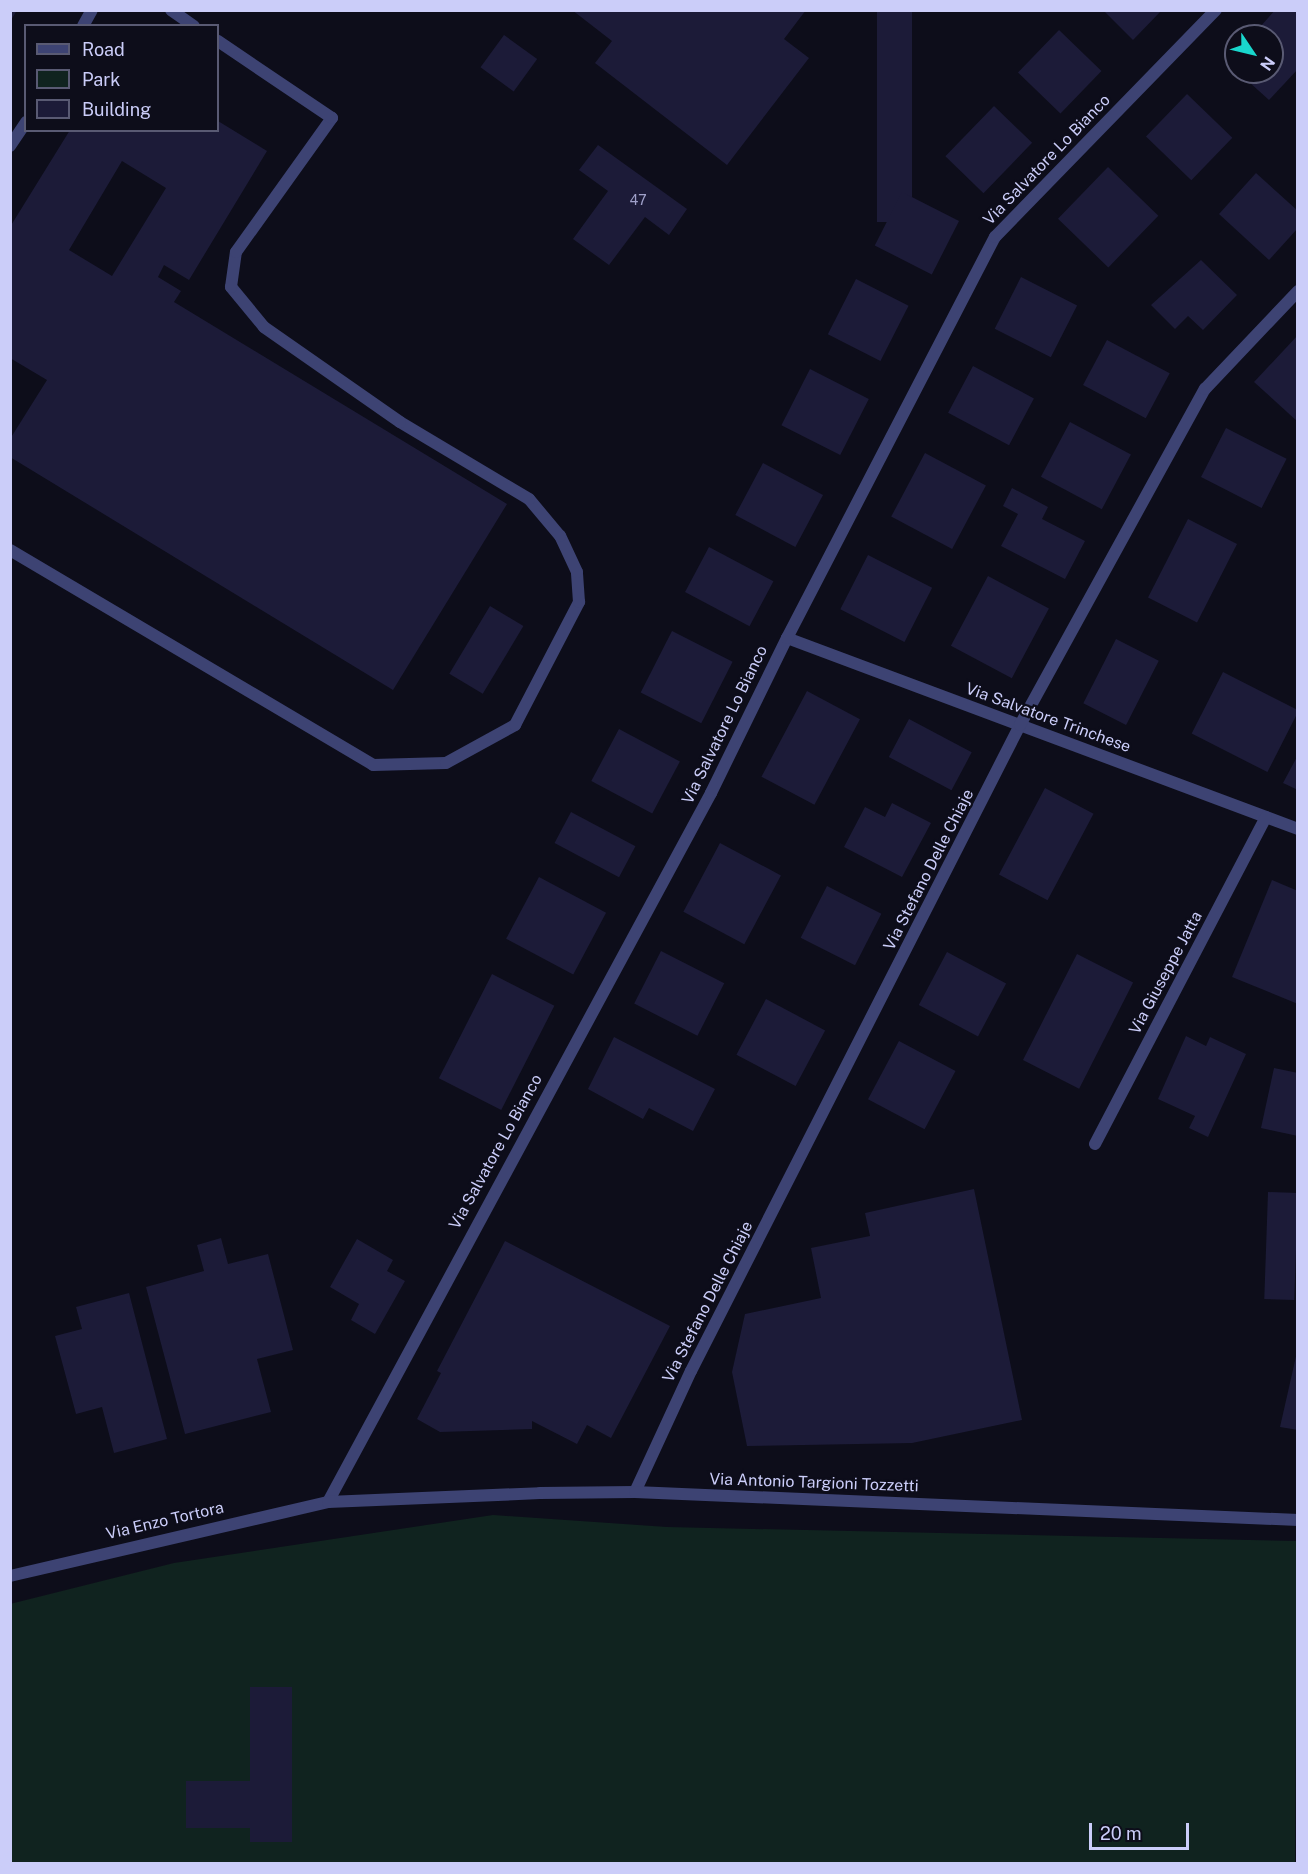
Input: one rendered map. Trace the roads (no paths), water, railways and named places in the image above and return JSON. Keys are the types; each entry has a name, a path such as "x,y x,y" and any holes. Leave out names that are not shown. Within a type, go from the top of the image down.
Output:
{"street":[{"path":"84,24 93,10"},
{"path":"171,10 191,24"},
{"name":"Via Salvatore Lo Bianco","path":"328,1502 711,793 787,638 995,237 1216,10"},
{"path":"10,550 373,765 446,763 515,725 579,602 577,572 560,536 529,499 400,422 264,327 231,287 236,252 332,118 219,42"},
{"path":"10,146 24,125"},
{"name":"Via Stefano Delle Chiaje","path":"635,1492 691,1371 1020,725 1205,389 1298,291"},
{"name":"Via Salvatore Trinchese","path":"787,638 1298,829"},
{"name":"Via Giuseppe Jatta","path":"1095,1144 1266,817"},
{"name":"Via Antonio Targioni Tozzetti","path":"328,1502 635,1492 1298,1520"},
{"name":"Via Enzo Tortora","path":"10,1576 328,1502"}]}
